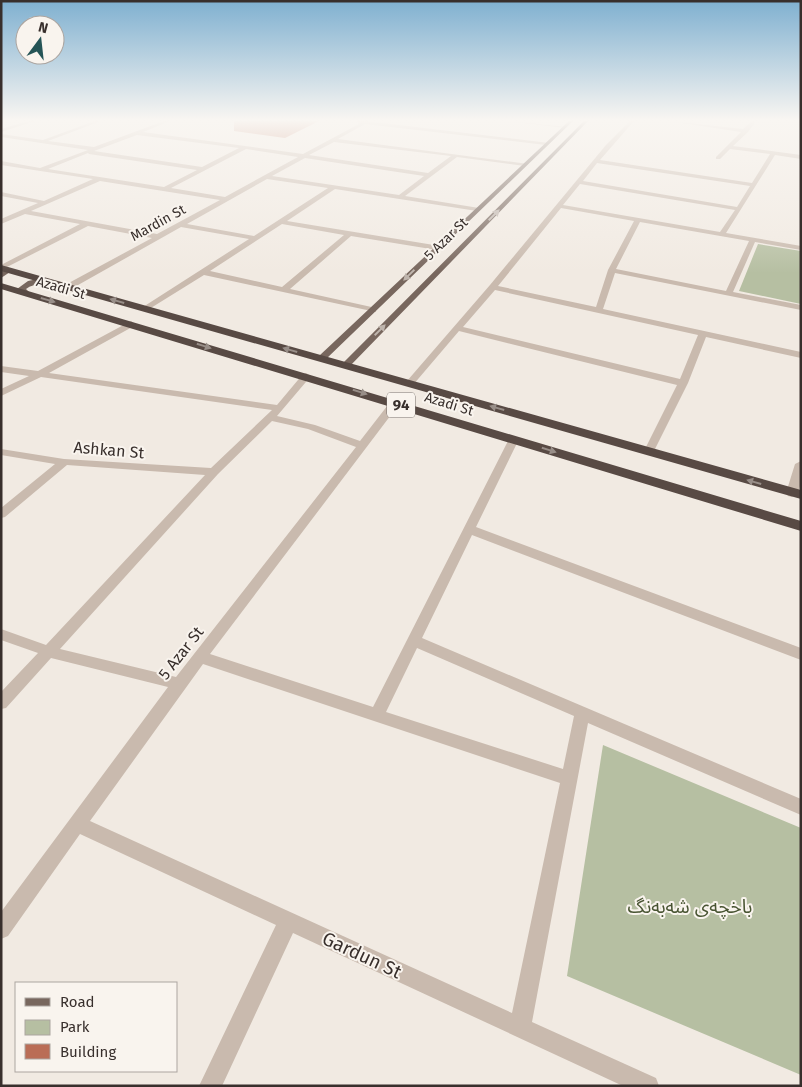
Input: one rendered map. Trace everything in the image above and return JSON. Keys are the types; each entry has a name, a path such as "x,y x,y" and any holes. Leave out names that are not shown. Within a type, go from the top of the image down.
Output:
{"highway":[{"name":"Azadi St","path":"2,270 50,281 796,494"},
{"name":"Azadi St","path":"1,286 801,526"}],"main road":[{"name":"5 Azar St","path":"322,358 517,172"},
{"name":"5 Azar St","path":"346,365 536,172"},
{"path":"494,194 512,196"},
{"path":"26,293 21,289 26,284 50,281"}],"street":[{"path":"58,172 225,199"},
{"path":"165,189 198,172"},
{"name":"Mardin St","path":"68,287 276,172"},
{"path":"406,172 428,175"},
{"path":"399,198 433,172"},
{"path":"410,383 493,287 587,172"},
{"path":"670,172 755,184"},
{"path":"722,234 763,172"},
{"path":"265,177 477,210"},
{"path":"1,222 101,178"},
{"path":"578,182 740,209"},
{"path":"146,309 334,188"},
{"path":"1,194 45,203"},
{"path":"560,206 801,248"},
{"path":"25,212 160,237"},
{"path":"599,310 612,270 638,219"},
{"path":"282,222 438,248"},
{"path":"2,270 86,224"},
{"path":"182,225 254,238"},
{"path":"284,290 349,234"},
{"path":"729,293 753,239"},
{"path":"612,270 801,308"},
{"path":"203,272 373,310"},
{"path":"493,287 801,355"},
{"path":"1,393 40,374 131,324"},
{"path":"457,328 683,384"},
{"path":"649,451 683,384 703,333"},
{"path":"1,362 40,374"},
{"path":"1,369 280,408"},
{"path":"1,703 214,472 280,408 306,376"},
{"name":"5 Azar St","path":"1,929 179,684 396,403"},
{"path":"270,418 311,427 363,446"},
{"path":"377,714 514,439"},
{"name":"Ashkan St","path":"1,452 64,462 214,472"},
{"path":"1,514 64,462"},
{"path":"796,494 801,464"},
{"path":"468,529 801,654"},
{"path":"1,634 50,652 179,684"},
{"path":"413,640 801,807"},
{"path":"200,657 570,779"},
{"path":"520,1027 582,714"},
{"name":"Gardun St","path":"77,824 648,1086"},
{"path":"210,1086 288,921"}],"green space":[{"path":"758,244 801,251 801,304 739,291"},
{"name":"باخچەی شەبەنگ","path":"603,745 801,828 801,1075 567,976"}]}
